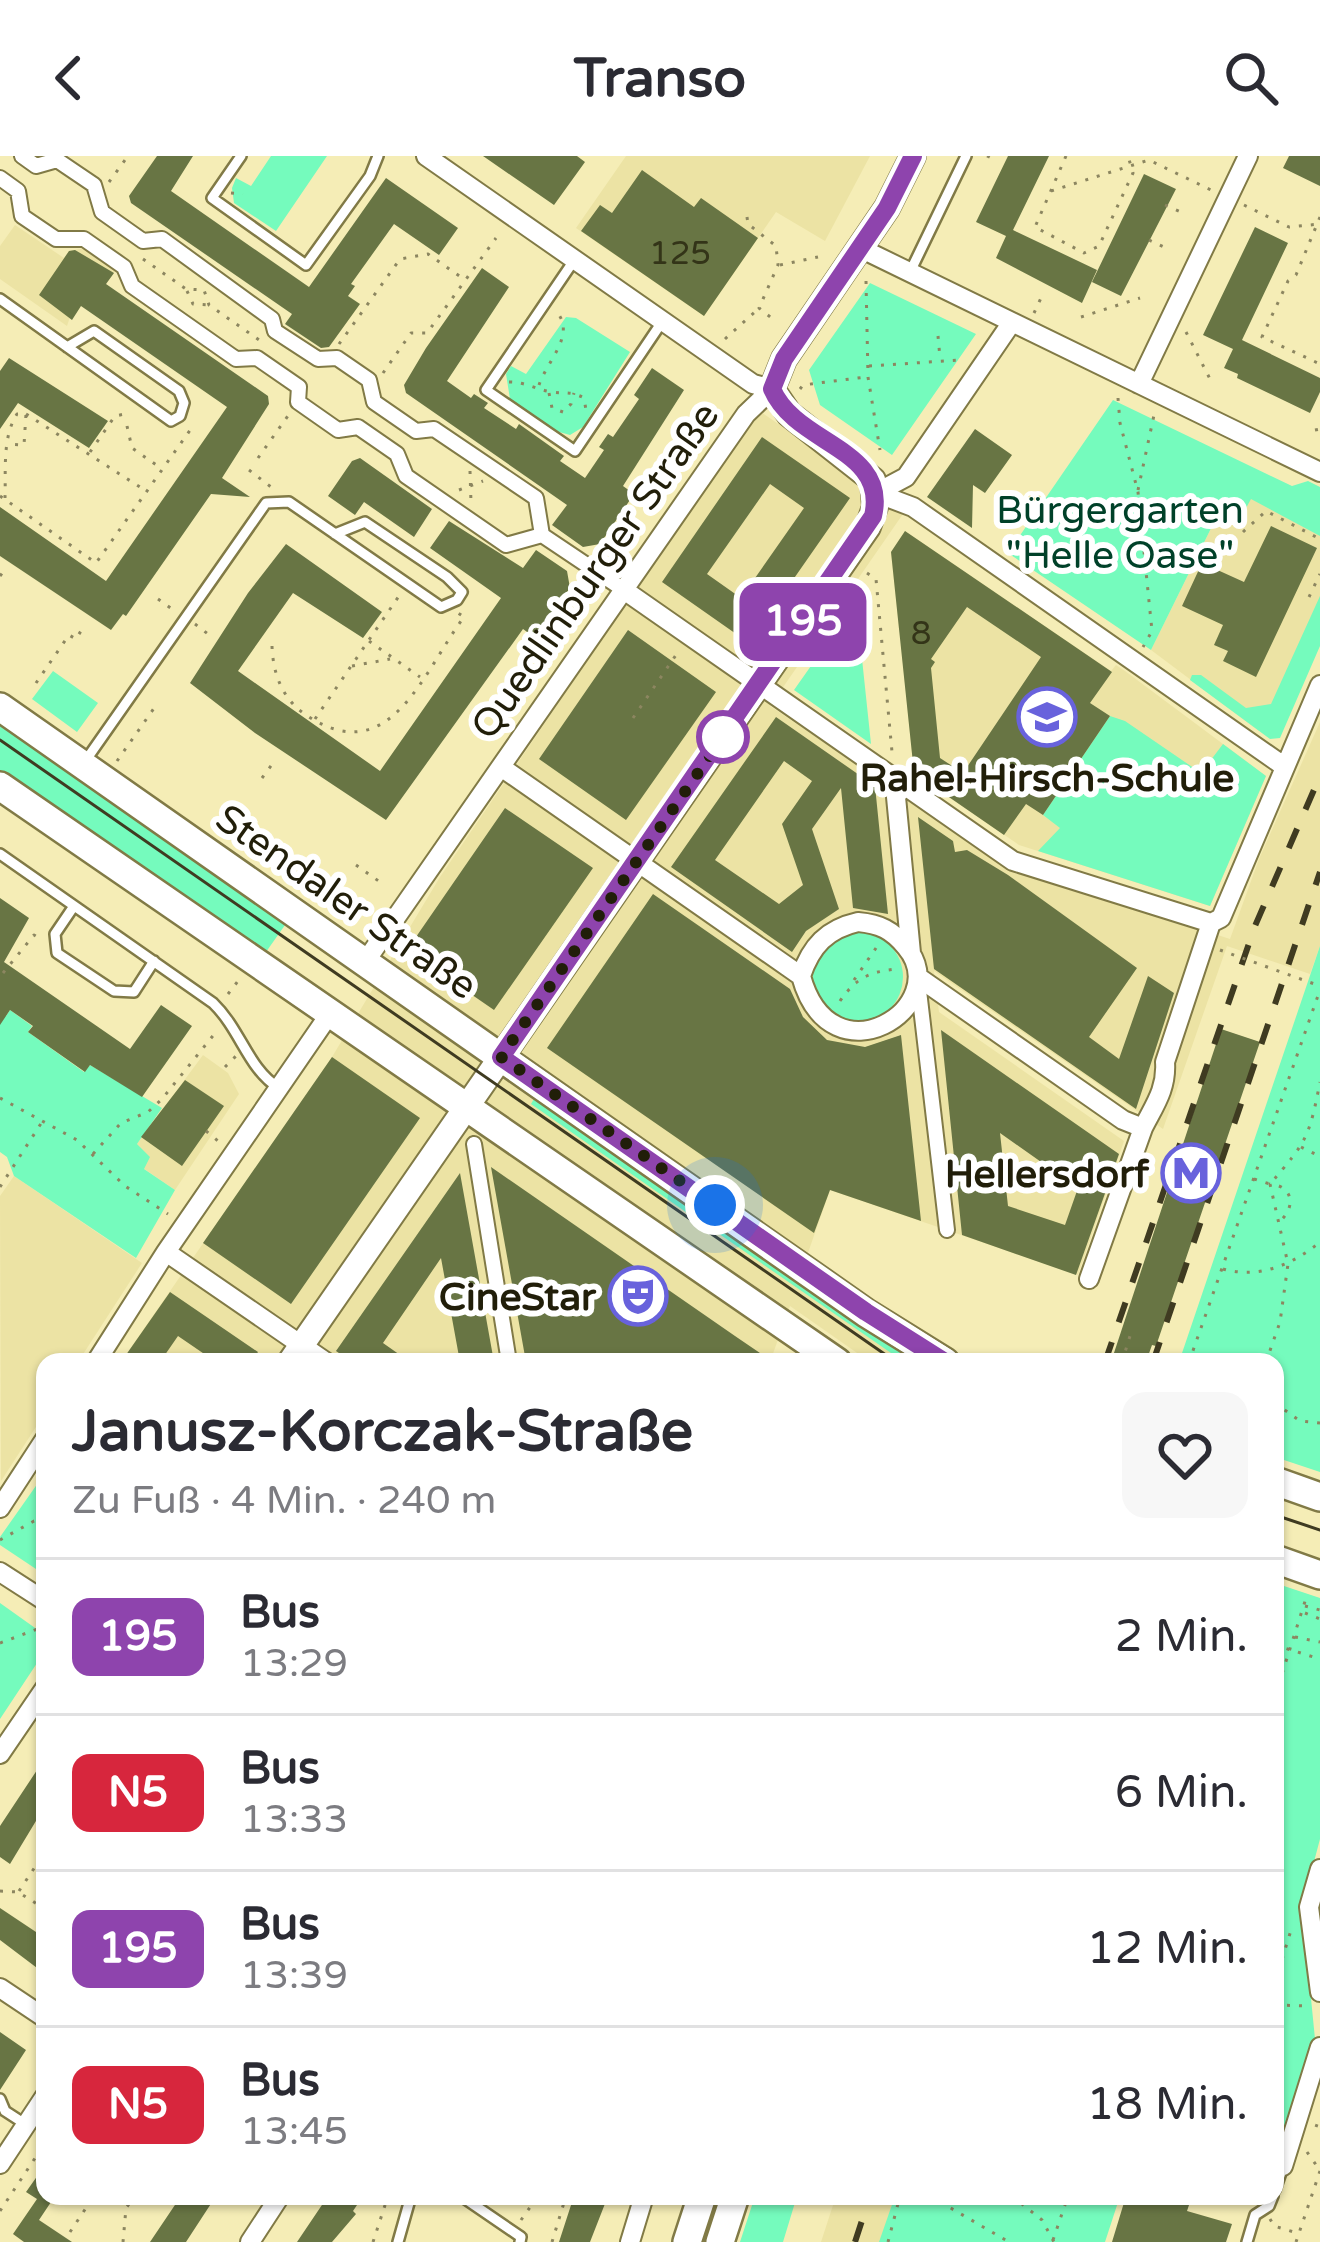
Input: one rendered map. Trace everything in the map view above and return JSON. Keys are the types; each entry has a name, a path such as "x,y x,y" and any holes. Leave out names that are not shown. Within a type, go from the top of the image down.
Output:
{"main road":[{"name":"Stendaler Straße","path":"0,707 931,1353"},
{"path":"0,786 824,1353"},
{"path":"1284,1484 1320,1497"},
{"path":"1284,1565 1313,1584"},
{"path":"687,2242 699,2205"},
{"path":"720,2242 732,2205"}],"street":[{"path":"22,156 36,166 57,160 94,185 102,212 143,241 162,239 272,319 279,334 318,359 337,358 369,380 374,402 412,428 434,429 536,498 542,535 1013,861 1211,923 1221,919 1320,686"},
{"path":"296,1353 868,526 876,493 866,470 789,414 772,389 753,384 426,156"},
{"name":"Quedlinburger Straße","path":"365,962 751,408 772,389 784,359 894,195 913,156"},
{"path":"1139,383 1248,156"},
{"path":"0,178 18,191 22,216 56,239 83,239 124,267 132,286 236,359 257,358 299,387 298,402 338,430 358,427 397,454 406,476 506,544 542,535"},
{"path":"860,248 1320,472"},
{"path":"876,493 906,476 1012,322"},
{"path":"876,493 919,511 1270,760 1285,766"},
{"path":"501,767 801,976 812,1004 833,1029 862,1032 883,1027 901,1015 913,997 915,965"},
{"path":"895,779 947,1230"},
{"path":"801,976 817,944 842,926 874,923 890,930 915,965 1123,1120 1143,1128"},
{"path":"1090,1279 1143,1128 1161,1093 1166,1062 1211,923"},
{"path":"102,1353 331,1012"},
{"path":"474,1144 508,1353"},
{"path":"166,1252 294,1353"},
{"path":"0,1508 36,1453"},
{"path":"0,1572 36,1595"},
{"path":"0,1754 36,1701"},
{"path":"1320,1869 1309,1907 1320,1992"},
{"path":"0,1988 36,2012"},
{"path":"1284,2162 1320,2047"},
{"path":"0,2164 36,2110"},
{"path":"250,2242 274,2205"},
{"path":"630,2242 641,2205"}],"lane":[{"path":"241,156 212,198 306,265 370,176 378,156"},
{"path":"910,272 966,156"},
{"path":"575,259 486,390 575,451 664,320"},
{"path":"0,300 171,421 179,416 184,403 178,391 94,331 67,347"},
{"path":"83,764 266,503 289,502 335,534 407,584 441,607 462,592 365,522 335,534"},
{"path":"0,854 232,1021 257,1072 279,1088"},
{"path":"74,906 55,934 57,952 114,992 134,992 154,961"},
{"path":"0,2099 5,2111 26,2125"},
{"path":"398,2242 408,2205"},
{"path":"474,2205 521,2237 520,2242"},
{"path":"1247,2242 1255,2215 1269,2205"}],"path":[{"path":"98,198 128,156"},
{"path":"987,156 996,160"},
{"path":"1066,156 1035,227 1084,253 1099,246 1134,166"},
{"path":"1128,156 1134,166"},
{"path":"1051,191 1149,160 1195,182"},
{"path":"1165,205 1180,212"},
{"path":"1252,209 1288,227 1319,221"},
{"path":"724,340 759,308 778,265 776,246 748,224 747,217"},
{"path":"1319,221 1262,337 1320,364"},
{"path":"378,380 411,333 427,333 496,238"},
{"path":"1149,240 1164,247"},
{"path":"128,248 186,289 193,304 209,305 270,348"},
{"path":"329,358 400,259 428,254 465,280"},
{"path":"778,265 818,257"},
{"path":"866,280 868,377 880,450"},
{"path":"186,289 204,290 209,305"},
{"path":"1082,317 1140,298"},
{"path":"759,308 775,320"},
{"path":"538,386 544,367 566,334 565,321"},
{"path":"1186,332 1210,379"},
{"path":"938,336 940,359"},
{"path":"868,366 962,361"},
{"path":"494,377 549,392 574,393 584,398 586,411 596,419"},
{"path":"803,385 868,377"},
{"path":"549,392 552,408 563,412 574,393"},
{"path":"1118,398 1138,492 1152,631 1142,648"},
{"path":"258,458 298,402"},
{"path":"146,491 26,414 17,414 9,427 2,498 96,562 193,426"},
{"path":"8,444 25,445 26,414"},
{"path":"89,453 115,416 125,414"},
{"path":"1138,492 1154,416"},
{"path":"128,426 132,448 162,469"},
{"path":"249,470 274,488 277,503"},
{"path":"458,490 471,484"},
{"path":"1243,532 1266,511 1320,539"},
{"path":"867,573 876,579 895,779"},
{"path":"1310,597 1320,574"},
{"path":"314,720 407,584"},
{"path":"272,646 281,690 314,720 346,734 369,733 392,718 464,617 447,605"},
{"path":"36,683 69,635 76,639 84,626"},
{"path":"368,640 422,678"},
{"path":"633,718 676,656"},
{"path":"350,667 394,658"},
{"path":"113,767 157,704"},
{"path":"262,778 276,759"},
{"path":"227,846 243,822"},
{"path":"356,865 380,882"},
{"path":"833,1029 854,981 890,930"},
{"path":"3,973 34,935 56,947"},
{"path":"1192,1353 1320,988 1220,950"},
{"path":"854,981 871,972 915,965"},
{"path":"220,1004 238,981"},
{"path":"92,1155 121,1123 148,1112 162,1099 216,1032"},
{"path":"1270,1184 1310,1133 1320,1082"},
{"path":"0,1098 77,1140 125,1186 174,1219"},
{"path":"0,1187 43,1121"},
{"path":"1301,1148 1315,1154"},
{"path":"1252,1178 1280,1185 1288,1193 1292,1204 1279,1222"},
{"path":"1269,1353 1280,1322 1288,1264 1270,1184"},
{"path":"1221,1269 1245,1274 1288,1264 1320,1242"},
{"path":"1125,1353 1130,1336"},
{"path":"1284,1409 1300,1420 1320,1423"},
{"path":"0,1540 36,1521"},
{"path":"1284,1665 1313,1584"},
{"path":"1303,1608 1320,1610"},
{"path":"1303,1608 1320,1619"},
{"path":"0,1643 36,1630"},
{"path":"1294,1636 1320,1642"},
{"path":"1284,1647 1320,1659"},
{"path":"18,1892 36,1866"},
{"path":"0,1891 18,1892 36,1903"},
{"path":"1284,1954 1299,1906 1312,1898"},
{"path":"1284,2005 1320,2006"},
{"path":"1313,2134 1320,2116"},
{"path":"1296,2242 1320,2171 1306,2151"},
{"path":"0,2211 36,2157"},
{"path":"70,2232 88,2205"},
{"path":"123,2242 128,2205"},
{"path":"373,2242 385,2205"},
{"path":"530,2231 519,2223 532,2205"},
{"path":"552,2242 563,2205"},
{"path":"888,2242 898,2205"},
{"path":"945,2205 1009,2242"},
{"path":"1023,2205 1042,2220 1053,2241"},
{"path":"1053,2241 1065,2205"},
{"path":"1271,2222 1299,2234"}],"shaded area":[{"path":"626,156 870,156 825,241 776,212 704,316 576,228"},
{"path":"15,225 64,258 69,251 86,248 116,270 106,284 86,269 67,326 0,279 0,246"},
{"path":"758,410 905,511 770,706 1011,868 1230,939 1259,859 1320,722 1320,946 1310,974 1227,946 1163,1129 934,971 939,1012 1124,1141 1078,1275 830,1190 796,1287 892,1353 857,1353 790,1306 773,1353 127,1353 332,1057 440,877"},
{"path":"1237,476 1320,515 1320,602 1259,731 1151,650"},
{"name":"Rahel-Hirsch-Schule","path":"905,531 1111,671 1116,665 1125,671 1266,776 1210,906 1019,845 914,773 904,640 891,552"},
{"path":"203,1055 228,1073 239,1094 175,1190 143,1168 144,1152 137,1144"},
{"path":"14,1176 142,1263 84,1353 36,1353 36,1427 1,1481 0,1196"},
{"path":"833,2205 892,2205 880,2242 821,2242"}],"green space":[{"path":"271,156 327,156 276,231 234,203 232,188 236,178 251,186"},
{"path":"870,283 976,334 892,455 820,405 809,370"},
{"path":"566,317 576,318 630,352 583,427 570,435 552,430 510,399 506,374 511,366 526,374"},
{"name":"Bürgergarten \"Helle Oase\"","path":"1113,400 1292,486 1308,481 1320,487 1320,536 1251,499 1240,519 1236,509 1223,504 1151,650 1008,553"},
{"path":"1320,596 1320,646 1280,738 1270,739 1190,680 1192,675 1201,675 1246,708 1271,704"},
{"path":"856,602 871,744 794,690"},
{"path":"53,671 98,703 77,732 32,699"},
{"path":"1110,716 1125,721 1201,773 1223,744 1266,776 1210,906 1038,851 1060,828 1043,815"},
{"path":"0,718 290,918 266,952 0,779"},
{"path":"858,932 875,935 890,945 900,960 900,994 890,1009 875,1019 858,1022 841,1019 826,1009 816,994 813,977 816,960 826,945 841,935"},
{"path":"1320,946 1320,1472 1284,1460 1284,1353 1182,1353"},
{"path":"0,1003 6,1016 10,1010 32,1026 28,1032 84,1072 90,1065 162,1108 137,1144 150,1157 144,1169 175,1190 136,1258 14,1176 0,1152"},
{"path":"535,1097 698,1210 693,1217 531,1104"},
{"path":"716,1223 916,1353 891,1353 712,1229"},
{"path":"36,1486 36,1569 0,1545 0,1537"},
{"path":"1284,1586 1320,1598 1320,1839 1302,1907 1315,2039 1284,2133"},
{"path":"0,1603 36,1629 36,1665 0,1719"},
{"path":"752,2205 794,2205 783,2242 740,2242"},
{"path":"892,2205 1117,2205 1105,2242 879,2242"}],"building":[{"path":"157,156 193,156 171,191 309,287 386,178 458,228 439,255 394,224 351,284 355,286 348,296 360,304 329,347 321,348 285,324 292,314 131,203 129,196"},
{"path":"483,156 577,156 585,162 554,205"},
{"path":"1008,156 1049,156 1013,230 1097,270 1082,303 996,258 1006,236 976,222"},
{"path":"1289,156 1320,156 1320,186 1283,168"},
{"path":"642,170 694,207 701,198 758,238 704,316 581,231 600,205 612,213"},
{"path":"1144,174 1176,189 1121,296 1092,282"},
{"path":"1255,227 1288,243 1242,340 1320,378 1320,392 1310,413 1237,378 1238,374 1224,368 1233,349 1203,335"},
{"path":"69,251 114,273 106,284 268,396 269,404 222,478 250,497 211,494 126,616 111,630 0,556 0,507 106,581 227,407 81,306 72,320 39,295"},
{"path":"482,268 509,287 447,381 471,398 474,394 488,403 484,408 516,429 519,424 564,456 560,461 585,478 604,450 599,447 608,434 613,437 639,399 634,395 652,368 684,390 623,486 634,494 600,544 583,547 552,525 567,505 406,393 404,385 426,348"},
{"path":"9,358 108,421 89,448 18,403 0,429 0,371"},
{"path":"975,429 1012,455 985,493 973,485 972,528 927,497"},
{"path":"762,437 850,498 749,643 662,582","holes":["770,484 804,508 741,598 707,574"]},
{"path":"360,458 432,509 414,537 364,502 355,515 328,496 352,461"},
{"path":"449,521 523,568 536,550 567,571 570,588 534,637 523,629 386,820 255,733 190,683 286,544 382,612 363,638 293,593 238,671 380,771 501,598 430,548"},
{"path":"1271,526 1317,548 1256,677 1223,661 1228,651 1214,645 1223,625 1182,606 1202,563 1244,582"},
{"path":"905,531 1112,672 1090,703 1110,716 1043,815 1026,804 1004,835 914,773 891,552","holes":["967,607 1041,657 963,773 940,758 931,668 935,662 931,659"]},
{"path":"628,630 716,692 626,820 539,759"},
{"path":"776,717 875,786 888,914 853,908 841,788 812,829 839,909 806,931 792,952 671,867","holes":["784,761 812,781 782,824 803,885 779,904 715,860"]},
{"path":"505,808 593,868 494,1010 407,950"},
{"path":"918,817 953,841 955,852 967,850 1008,875 1137,968 1089,1037 1119,1059 1148,976 1174,993 1136,1109 934,969"},
{"path":"653,894 790,989 803,1017 827,1040 865,1047 901,1035 921,1221 830,1190 814,1233 547,1048"},
{"path":"0,898 29,918 4,962 130,1049 161,1005 192,1026 142,1097 90,1065 85,1072 28,1032 33,1026 10,1010 0,1025"},
{"path":"1221,1029 1260,1042 1156,1346 1149,1353 1114,1353"},
{"path":"941,1030 1119,1154 1076,1275 962,1235","holes":["1000,1133 1078,1188 1065,1225 1008,1206"]},
{"path":"332,1057 420,1118 291,1304 203,1243"},
{"path":"185,1080 224,1106 182,1166 141,1137"},
{"path":"491,1167 760,1353 524,1353"},
{"path":"460,1173 492,1353 458,1353 441,1258 383,1343 397,1353 336,1351"},
{"path":"170,1292 258,1352 203,1353 178,1336 166,1353 127,1353"},
{"path":"36,1772 36,1821 10,1864 0,1857 0,1826"},
{"path":"0,1908 36,1932 36,1967 0,1940"},
{"path":"0,2032 26,2050 0,2090"},
{"path":"36,2178 36,2198 26,2192"},
{"path":"36,2200 36,2205 49,2205 39,2220 72,2242 24,2242 13,2234"},
{"path":"175,2205 210,2205 186,2242 150,2242"},
{"path":"322,2205 357,2205 356,2214 332,2242 297,2242"},
{"path":"571,2205 604,2205 590,2242 559,2242"},
{"path":"1123,2205 1189,2205 1187,2211 1232,2224 1226,2242 1112,2242"}],"tram line":[{"path":"0,740 883,1353"},
{"path":"1284,1518 1320,1530"}],"railway":[{"path":"1108,1353 1255,926 1320,776"},
{"path":"1156,1353 1320,872"},
{"path":"855,2242 867,2205"}],"bus line":[{"name":"195","path":"913,156 887,208 784,359 772,389 789,414 870,474 876,493 873,516 501,1057 932,1353"}],"place":[{"name":"Rahel-Hirsch-Schule","path":"1047,717"},
{"name":"Hellersdorf","path":"1191,1173"},
{"name":"CineStar","path":"638,1296"}],"route":[{"path":"715,1205 501,1057 723,737"}]}
